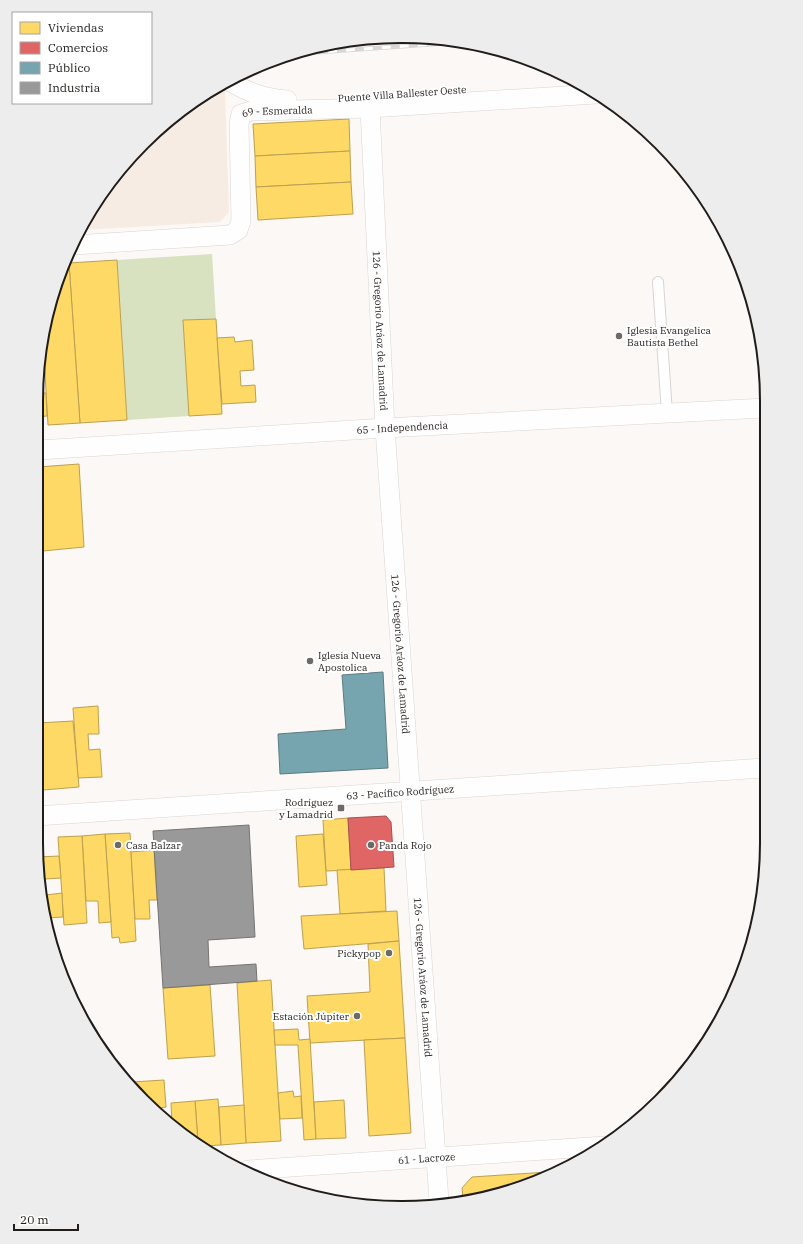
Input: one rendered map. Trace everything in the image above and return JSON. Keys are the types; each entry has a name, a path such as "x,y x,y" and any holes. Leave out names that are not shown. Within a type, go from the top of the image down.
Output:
{"street":[{"name":"Puente Villa Ballester Oeste","path":"236,84 253,94 267,98 289,101 568,84"},
{"name":"69 - Esmeralda","path":"79,245 230,235 238,230 241,221 239,124 241,114 251,111 370,108 587,95"},
{"name":"126 - Gregorio Aráoz de Lamadrid","path":"370,108 385,428 439,1199"},
{"name":"65 - Independencia","path":"43,450 385,428 760,408"},
{"name":"63 - Pacífico Rodríguez","path":"43,816 760,768"},
{"name":"61 - Lacroze","path":"255,1170 591,1147"}],"lane":[{"path":"658,282 667,413"}],"shaded area":[{"path":"225,89 229,212 220,222 87,230 103,202 117,183 148,148 183,117 202,103"}],"green space":[{"path":"212,254 216,319 183,320 189,416 127,420 117,260"}],"building: Viviendas":[{"path":"349,119 350,151 255,156 253,124"},
{"path":"350,151 351,182 256,187 255,156"},
{"path":"351,182 353,214 258,220 256,187"},
{"path":"117,260 127,420 80,423 69,266 71,263"},
{"path":"69,266 80,423 48,425 45,370 46,355 55,309"},
{"path":"216,319 222,414 189,416 183,320"},
{"path":"234,337 235,342 252,340 254,370 240,371 241,386 255,385 256,402 222,404 217,338"},
{"path":"43,393 46,393 47,416 43,416"},
{"path":"79,464 84,547 43,551 43,467"},
{"path":"98,706 99,734 88,734 89,750 100,749 102,777 78,778 73,708"},
{"path":"73,721 79,787 43,790 43,723"},
{"path":"348,818 351,870 326,871 323,820"},
{"path":"130,833 136,941 120,943 119,937 112,938 105,834"},
{"path":"105,834 111,922 99,923 98,901 86,901 82,836"},
{"path":"323,834 327,885 299,887 296,836"},
{"path":"82,836 87,923 64,925 58,837"},
{"path":"154,850 157,900 149,900 150,919 135,919 131,852"},
{"path":"59,856 61,878 45,879 44,857"},
{"path":"384,868 386,911 340,914 337,870"},
{"path":"62,893 63,917 51,918 47,895"},
{"path":"397,911 399,941 304,949 301,916"},
{"path":"399,941 405,1038 310,1043 307,996 370,992 368,944"},
{"path":"271,980 281,1141 246,1143 237,983"},
{"path":"210,985 215,1056 168,1059 163,988"},
{"path":"298,1029 299,1040 310,1039 316,1139 304,1140 298,1045 275,1045 274,1030"},
{"path":"405,1038 411,1133 369,1136 364,1040"},
{"path":"164,1080 166,1107 161,1108 135,1082"},
{"path":"293,1091 294,1097 301,1096 302,1118 280,1119 278,1093"},
{"path":"218,1099 221,1145 210,1146 198,1138 195,1101"},
{"path":"344,1100 346,1138 316,1139 314,1102"},
{"path":"195,1101 198,1138 172,1118 171,1103"},
{"path":"244,1105 246,1143 221,1145 219,1107"},
{"path":"542,1172 494,1189 463,1195 462,1188 472,1177"}],"building: Comercios":[{"name":"Panda Rojo","path":"386,816 391,822 394,867 351,870 348,818"}],"building: Público":[{"path":"383,672 388,768 280,774 278,734 346,729 342,675"}],"building: Industria":[{"path":"249,825 255,937 208,940 209,967 256,964 257,981 163,988 153,831"}],"railway":[{"path":"324,52 430,44"}],"place":[{"name":"Iglesia Evangelica Bautista Bethel","path":"619,336"},
{"name":"Iglesia Nueva Apostolica","path":"310,661"},
{"name":"Rodríguez y Lamadrid","path":"341,808"},
{"name":"Casa Balzar","path":"118,845"},
{"name":"Panda Rojo","path":"371,845"},
{"name":"Pickypop","path":"389,953"},
{"name":"Estación Júpiter","path":"357,1016"}]}
